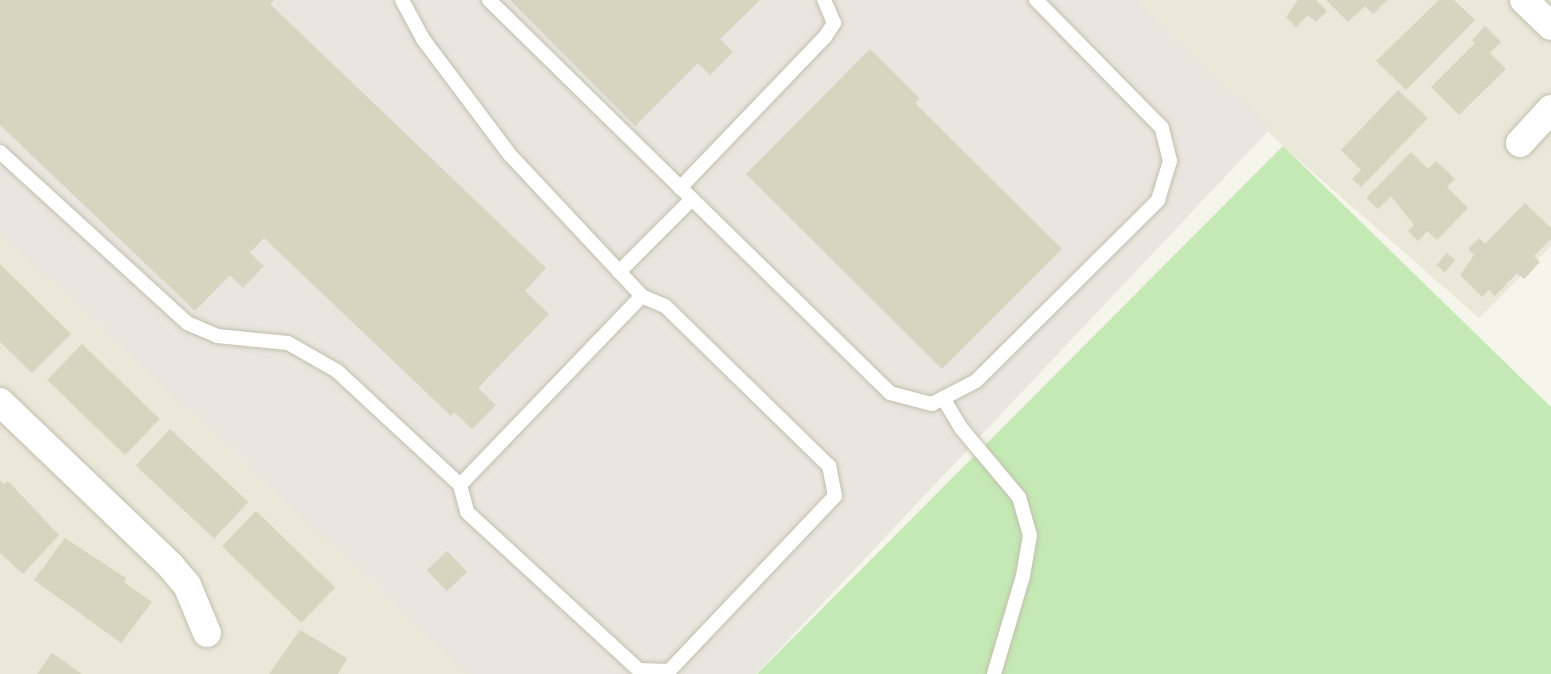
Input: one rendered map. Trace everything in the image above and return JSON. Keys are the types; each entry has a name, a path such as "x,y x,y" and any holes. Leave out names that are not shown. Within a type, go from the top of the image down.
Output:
{"street":[{"path":"1524,0 1551,26"},
{"path":"1520,143 1551,109"},
{"path":"0,402 170,565 186,585 207,633"}],"lane":[{"path":"0,152 187,323 217,336 288,343 337,371 460,486 467,512 639,670 669,671 835,496 829,466 665,306 642,296 510,155 423,39 402,0"},
{"path":"489,0 890,393 932,404 976,381 1100,261 1158,200 1170,161 1162,128 1036,0"},
{"path":"680,188 825,37 834,24 825,0"},
{"path":"619,272 692,199"},
{"path":"460,486 642,296"},
{"path":"943,398 961,428 1019,497 1030,535 1023,576 994,674"}],"shaded area":[{"path":"0,0 1136,0 1271,128 756,674 469,674 0,232"},
{"path":"1129,0 1551,0 1551,246 1479,318 1283,146"},
{"path":"0,230 480,674 0,674"}],"green space":[{"path":"1283,146 1551,407 1551,674 757,674"}],"building":[{"path":"0,0 274,0 270,4 546,268 525,291 549,314 478,388 496,405 472,429 454,412 451,416 264,238 250,253 264,266 243,288 230,275 195,311 0,125"},
{"path":"510,0 760,0 720,39 733,52 710,75 698,63 635,126"},
{"path":"1298,0 1316,0 1327,11 1316,22 1308,15 1296,27 1286,17"},
{"path":"1326,0 1387,0 1373,14 1365,6 1348,22"},
{"path":"1439,0 1454,0 1475,20 1406,90 1376,61"},
{"path":"1485,26 1501,42 1490,53 1506,69 1459,115 1431,87 1475,43 1472,40"},
{"path":"870,49 920,99 915,103 1062,249 942,369 746,174"},
{"path":"1398,90 1428,118 1361,187 1352,179 1361,170 1341,150"},
{"path":"1411,152 1428,169 1436,161 1455,179 1447,187 1468,208 1437,240 1427,231 1418,241 1408,231 1414,225 1391,196 1378,209 1366,198"},
{"path":"1525,203 1551,228 1551,239 1534,256 1540,262 1524,279 1517,273 1495,296 1489,290 1482,297 1460,275 1474,255 1468,249 1479,238 1485,244"},
{"path":"1447,253 1455,260 1445,272 1437,265"},
{"path":"0,264 71,334 32,373 0,342"},
{"path":"82,344 160,419 125,455 47,380"},
{"path":"170,429 248,502 214,539 136,466"},
{"path":"0,480 4,484 8,481 59,535 23,574 0,553"},
{"path":"256,511 335,587 301,623 222,546"},
{"path":"65,538 126,578 124,582 152,602 121,643 34,580"},
{"path":"447,551 467,572 447,591 427,570"},
{"path":"300,630 347,658 338,674 269,674"},
{"path":"52,653 82,674 37,674"}]}
